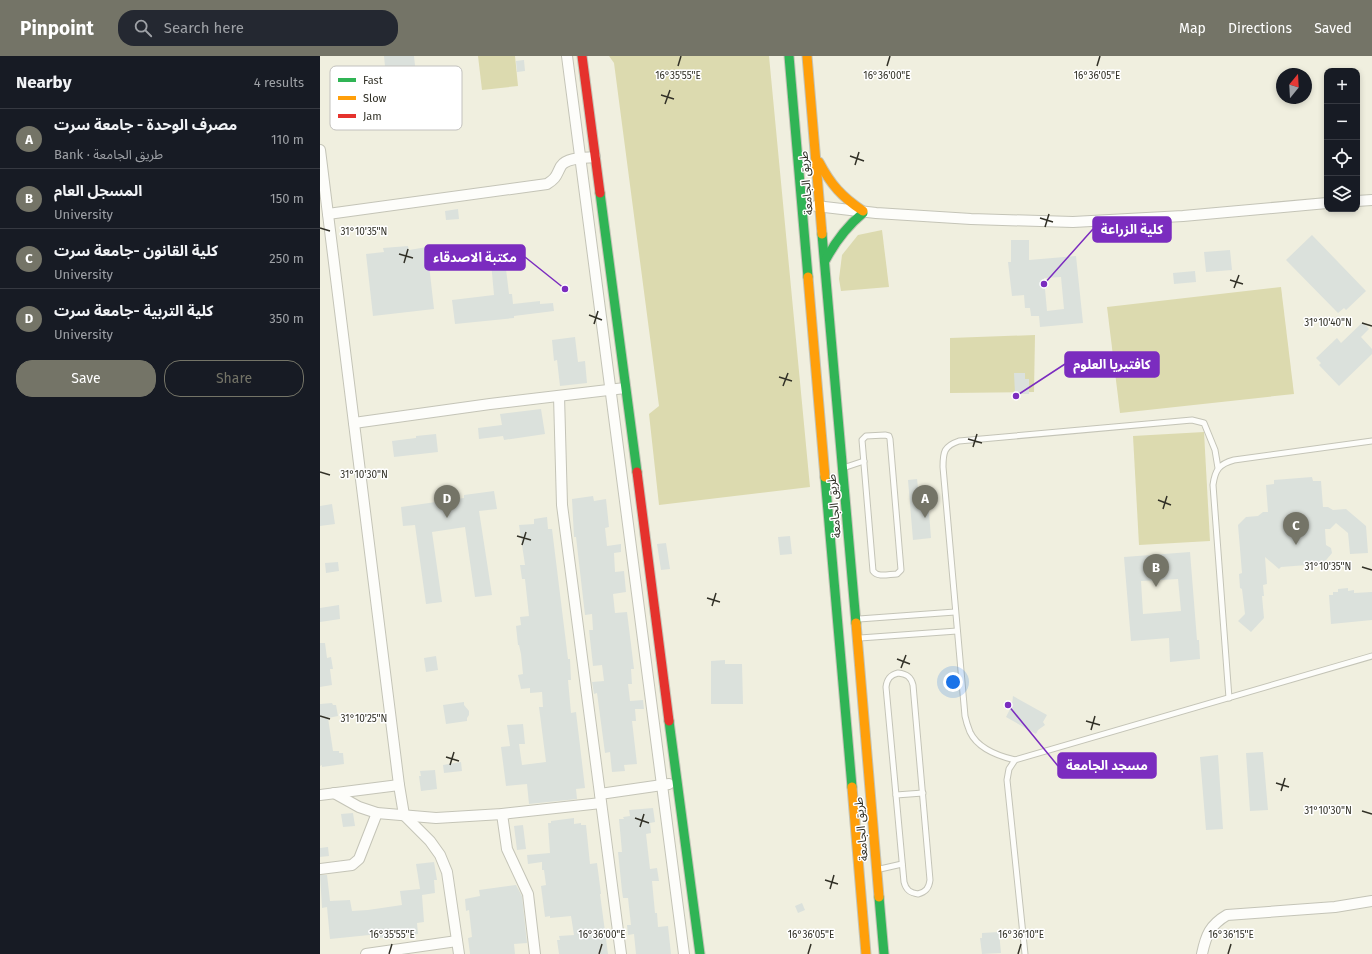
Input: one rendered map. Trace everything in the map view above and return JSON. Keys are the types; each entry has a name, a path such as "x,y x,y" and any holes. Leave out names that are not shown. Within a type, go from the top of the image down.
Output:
{"main road":[{"path":"582,56 700,954"},
{"name":"طريق الجامعة","path":"789,56 866,954"},
{"name":"طريق الجامعة","path":"807,56 884,954"},
{"path":"816,157 834,188 842,197 863,212 850,223 834,242 825,261"}],"street":[{"path":"567,56 684,954"},
{"path":"320,150 399,785 404,815 430,841 440,855 447,872 459,954"},
{"path":"328,214 547,184 557,176 564,162 595,157"},
{"path":"1360,201 1372,200"},
{"path":"802,204 820,211"},
{"path":"803,215 820,211 863,212 1001,220 1073,222 1183,216 1324,204"},
{"path":"354,423 490,404 626,388"},
{"path":"559,396 562,505 621,954"},
{"path":"334,793 359,807 377,813 436,818 502,814 601,799 677,783"},
{"path":"320,795 399,785"},
{"path":"320,869 352,865 359,859 377,813"},
{"path":"502,814 507,849 528,894 535,954"},
{"path":"1202,954 1209,931 1218,920 1227,915 1334,907 1372,901"},
{"path":"366,954 457,941"}],"lane":[{"path":"1218,468 1215,450 1204,423 1192,420 959,441 951,444 944,450 943,467 955,612 965,716 970,733 982,746 992,753 1015,760 1372,656"},
{"path":"889,436 901,570 897,574 879,575 875,574 873,570 864,461 862,442 864,437 889,436"},
{"path":"1229,698 1213,485 1214,476 1218,468 1225,463 1234,460 1372,441"},
{"path":"843,468 864,461"},
{"path":"855,619 955,612"},
{"path":"857,638 957,631"},
{"path":"904,673 912,680 913,685 930,880 930,885 927,890 918,894 909,891 905,887 896,795 886,687 889,678 893,674 904,673"},
{"path":"1015,760 1009,769 1007,780 1025,954"},
{"path":"896,795 923,793"},
{"path":"877,870 902,864"}],"shaded area":[{"path":"478,56 515,56 518,86 482,90"},
{"path":"609,56 769,56 810,487 659,505 649,414 659,406 614,63"},
{"path":"882,230 889,287 841,291 839,279 842,255 858,235"},
{"path":"1281,287 1294,394 1120,413 1107,307"},
{"path":"1035,335 1034,392 950,393 950,338"},
{"path":"1204,432 1210,541 1139,545 1133,436"}],"building":[{"path":"384,56 414,56 415,66 385,66"},
{"path":"524,60 525,71 517,72 516,61"},
{"path":"458,209 459,219 446,220 445,211"},
{"path":"1312,235 1366,291 1346,310 1344,308 1338,313 1286,260"},
{"path":"1011,240 1029,240 1029,260 1076,256 1083,323 1040,327 1039,316 1031,316 1030,308 1025,308 1024,295 1012,296 1008,262 1011,262","holes":["1061,277 1064,309 1047,311 1044,278"]},
{"path":"408,246 409,250 427,247 434,309 373,316 366,254 384,252 383,248"},
{"path":"1230,250 1232,270 1206,272 1204,252"},
{"path":"505,261 509,294 512,294 513,304 540,301 540,304 553,303 554,311 514,316 514,318 455,324 452,300 494,295 491,262"},
{"path":"1195,271 1196,282 1174,284 1173,273"},
{"path":"1363,322 1369,329 1361,337 1372,349 1372,354 1339,386 1319,365 1321,363 1316,358 1337,338 1341,343"},
{"path":"575,337 578,362 585,361 587,383 560,386 557,360 554,361 552,340"},
{"path":"1014,373 1025,373 1025,379 1029,379 1029,394 1015,394"},
{"path":"541,409 545,434 504,440 503,436 479,439 478,428 502,425 500,414"},
{"path":"436,434 438,452 394,457 392,441"},
{"path":"1312,477 1313,481 1321,481 1323,507 1328,507 1333,510 1346,509 1366,526 1368,553 1350,554 1348,533 1336,523 1330,529 1325,529 1326,545 1331,548 1332,553 1322,565 1281,567 1279,569 1265,557 1267,584 1263,585 1264,596 1262,596 1264,618 1251,632 1238,621 1245,614 1242,589 1240,588 1239,574 1242,573 1238,525 1246,517 1258,516 1263,512 1268,512 1266,485 1274,484 1274,480"},
{"path":"917,479 918,488 927,487 931,538 913,540 908,480"},
{"path":"494,491 497,509 479,511 492,595 475,597 465,527 432,532 442,602 426,604 415,525 403,526 401,507 464,498 464,495"},
{"path":"593,496 594,501 606,499 609,527 605,528 607,546 621,544 621,552 614,553 615,572 624,571 626,592 613,594 615,613 627,612 634,669 631,669 632,684 628,684 630,701 643,700 644,709 635,709 636,721 632,721 637,764 624,765 625,771 612,772 610,752 605,753 597,693 594,694 592,682 604,681 602,665 593,666 589,630 593,630 592,614 585,615 576,537 574,537 572,499"},
{"path":"332,504 335,524 320,526 320,506"},
{"path":"547,517 548,529 552,529 568,659 570,659 571,680 568,680 571,713 576,712 585,788 576,789 577,799 529,804 527,784 506,786 501,747 510,746 507,725 523,724 525,744 519,744 522,765 546,762 539,707 543,707 542,692 530,693 530,688 521,689 518,675 523,674 516,626 521,625 520,617 529,616 525,579 522,579 520,565 525,565 519,525 534,524 534,519"},
{"path":"790,536 792,554 780,555 778,537"},
{"path":"666,543 670,569 661,570 657,544"},
{"path":"1190,552 1197,640 1199,640 1200,659 1170,662 1169,638 1131,641 1124,557","holes":["1178,579 1181,611 1143,614 1141,581"]},
{"path":"338,562 339,571 326,573 325,563"},
{"path":"1348,588 1348,591 1354,590 1354,593 1372,592 1372,620 1331,624 1329,595 1333,595 1333,592 1338,592 1338,589"},
{"path":"339,605 340,619 320,622 320,608"},
{"path":"320,643 325,643 327,658 331,657 333,669 330,669 332,685 320,687"},
{"path":"436,656 438,670 426,672 424,658"},
{"path":"725,660 725,664 742,664 743,704 711,704 711,661"},
{"path":"1013,696 1047,715 1043,722 1045,725 1038,730 1036,734 1006,717 1012,705"},
{"path":"464,702 464,705 469,711 467,721 446,724 443,705"},
{"path":"332,703 333,705 336,705 338,716 328,718 333,751 343,753 344,764 322,767 322,765 320,766 320,704"},
{"path":"1263,752 1268,810 1250,811 1246,753"},
{"path":"1218,755 1223,829 1206,830 1200,757"},
{"path":"461,762 462,771 444,773 443,765"},
{"path":"435,770 437,789 421,791 419,776 421,776 420,771"},
{"path":"653,808 655,822 650,823 651,833 646,834 650,869 657,868 659,881 652,881 655,913 657,913 658,927 668,926 671,954 636,954 634,934 628,935 627,925 631,925 628,898 623,898 622,891 618,852 622,852 619,819 624,819 623,817 630,816 629,810"},
{"path":"353,813 355,826 343,827 341,814"},
{"path":"574,818 574,824 581,823 581,825 586,825 590,864 597,863 608,954 559,954 557,940 560,940 559,936 574,935 571,916 545,917 541,886 546,885 544,870 542,870 542,862 528,864 527,855 550,853 548,823 551,823 551,821"},
{"path":"523,825 526,849 517,850 514,826"},
{"path":"328,847 329,856 320,857 320,848"},
{"path":"434,862 437,880 434,880 435,893 422,895 424,922 417,923 418,934 380,938 379,934 330,939 327,907 322,908 320,875 327,875 330,901 350,900 352,911 368,910 402,905 400,891 420,889 416,864"},
{"path":"516,885 522,896 527,943 514,944 515,954 470,954 468,938 472,937 469,910 466,911 465,899 480,896 479,890"},
{"path":"802,903 805,910 798,913 795,906"},
{"path":"999,932 1001,953 982,954 980,938 982,938 982,933"}],"traffic: fast":[{"path":"789,56 808,277"},
{"path":"600,193 637,472"},
{"path":"825,261 841,235 863,213"},
{"path":"822,234 856,623"},
{"path":"825,477 852,787"},
{"path":"669,721 700,954"},
{"path":"879,897 884,954"}],"traffic: slow":[{"path":"807,56 822,234"},
{"path":"819,162 838,190 849,201 863,211"},
{"path":"808,277 825,477"},
{"path":"856,623 879,897"},
{"path":"852,787 866,954"}],"traffic: jam":[{"path":"582,56 600,193"},
{"path":"637,472 669,721"}],"place":[{"name":"كلية الزراعة","path":"1044,284"},
{"name":"مكتبة الاصدقاء","path":"565,289"},
{"name":"كافتيريا العلوم","path":"1016,396"},
{"name":"كلية التربية -جامعة سرت","path":"447,518"},
{"name":"مصرف الوحدة - جامعة سرت","path":"925,518"},
{"name":"كلية القانون -جامعة سرت","path":"1296,545"},
{"name":"المسجل العام","path":"1156,587"},
{"name":"مسجد الجامعة","path":"1008,705"}]}
